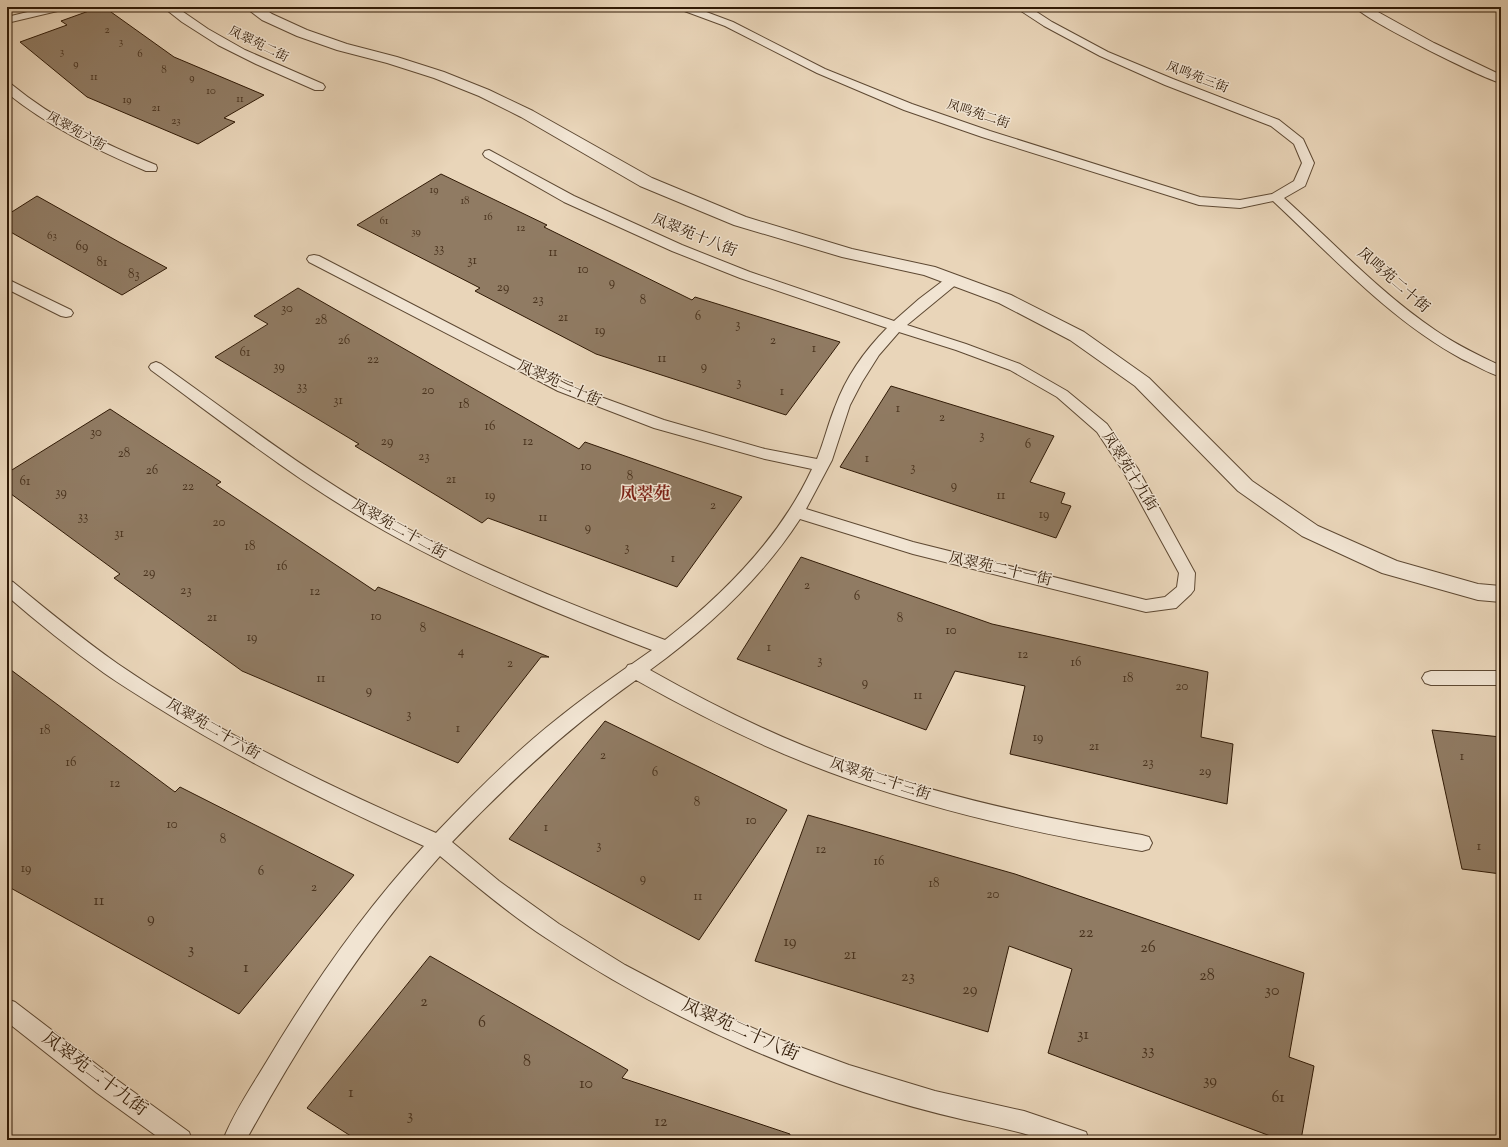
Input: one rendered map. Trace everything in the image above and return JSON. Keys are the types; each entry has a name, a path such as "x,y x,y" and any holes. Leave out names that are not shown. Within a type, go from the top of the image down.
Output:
{"street":[{"path":"252,7 267,17 302,33 342,47 392,60 439,75 484,94 527,114 646,182 740,221 848,254 929,271 1005,299 1077,336 1142,382 1245,486 1310,531 1390,567 1478,592 1501,594"}],"lane":[{"path":"7,20 62,7"},
{"name":"凤翠苑二街","path":"169,7 200,30 226,45 279,71 319,87"},
{"name":"凤鸣苑二街","path":"683,7 729,24 863,89 908,107 986,134 1199,201 1240,204 1276,198"},
{"name":"凤鸣苑三街","path":"1021,7 1048,24 1104,54 1169,82 1275,123 1299,142 1308,163 1300,183 1276,198"},
{"path":"1361,7 1383,21 1444,53 1501,79"},
{"name":"凤翠苑六街","path":"7,87 43,114 75,133 111,151 151,168"},
{"name":"凤翠苑十八街","path":"489,154 569,198 677,248 745,275 818,301 896,325"},
{"name":"凤鸣苑二十街","path":"1276,198 1378,292 1422,328 1478,362 1501,372"},
{"name":"凤翠苑二十街","path":"314,259 563,388 666,426 758,452 821,465"},
{"path":"234,1140 271,1072 326,986 381,910 439,843 495,785 551,734 608,688 667,648 707,615 742,581 772,547 796,512 816,478 831,444 840,410 855,380 874,352 896,325 923,301 953,280"},
{"path":"7,283 66,313"},
{"name":"凤翠苑十九街","path":"896,325 1015,367 1062,394 1102,428 1126,463 1187,572"},
{"name":"凤翠苑二十二街","path":"156,367 322,485 432,549 504,584 582,617 667,648"},
{"name":"凤翠苑二十一街","path":"796,512 913,548 1146,606 1170,603 1185,590 1187,572"},
{"name":"凤翠苑二十六街","path":"7,586 48,621 112,669 183,714 261,758 346,802 439,843"},
{"name":"凤翠苑二十三街","path":"634,670 686,700 742,727 802,753 865,777 931,798 1000,816 1070,831 1142,843"},
{"path":"1431,678 1501,678"},
{"name":"凤翠苑二十八街","path":"439,843 492,887 552,931 618,972 689,1010 767,1045 849,1076 935,1102 1024,1122 1078,1140"},
{"name":"凤翠苑二十九街","path":"7,1009 105,1085 181,1140"}],"building":[{"path":"100,7 104,7 174,57 264,95 224,118 235,122 198,144 87,97 20,42 67,25 61,21"},
{"path":"441,174 547,225 544,227 692,300 695,297 840,342 786,415 596,354 475,291 480,288 357,225"},
{"path":"37,196 167,268 122,295 7,230 7,215"},
{"path":"298,288 579,449 585,442 742,497 677,587 488,518 482,523 355,446 359,444 215,357 268,324 254,316"},
{"path":"891,386 1054,436 1030,482 1065,493 1061,503 1071,506 1056,538 840,467"},
{"path":"110,409 221,482 216,485 375,591 378,587 549,657 541,657 458,763 242,671 114,578 120,574 7,491 7,473"},
{"path":"801,557 992,624 1208,672 1201,737 1233,744 1227,804 1010,754 1025,686 955,671 926,730 737,659"},
{"path":"7,667 175,792 180,787 354,875 239,1014 7,886"},
{"path":"605,721 787,810 699,940 509,839"},
{"path":"1432,730 1501,737 1501,874 1462,869"},
{"path":"808,815 1015,874 1304,973 1289,1057 1314,1066 1301,1140 1281,1140 1048,1053 1072,969 1009,946 988,1032 755,961"},
{"path":"430,956 628,1070 622,1078 790,1134 789,1140 357,1140 307,1108"}],"district":[{"name":"凤翠苑","path":"645,495"}]}
